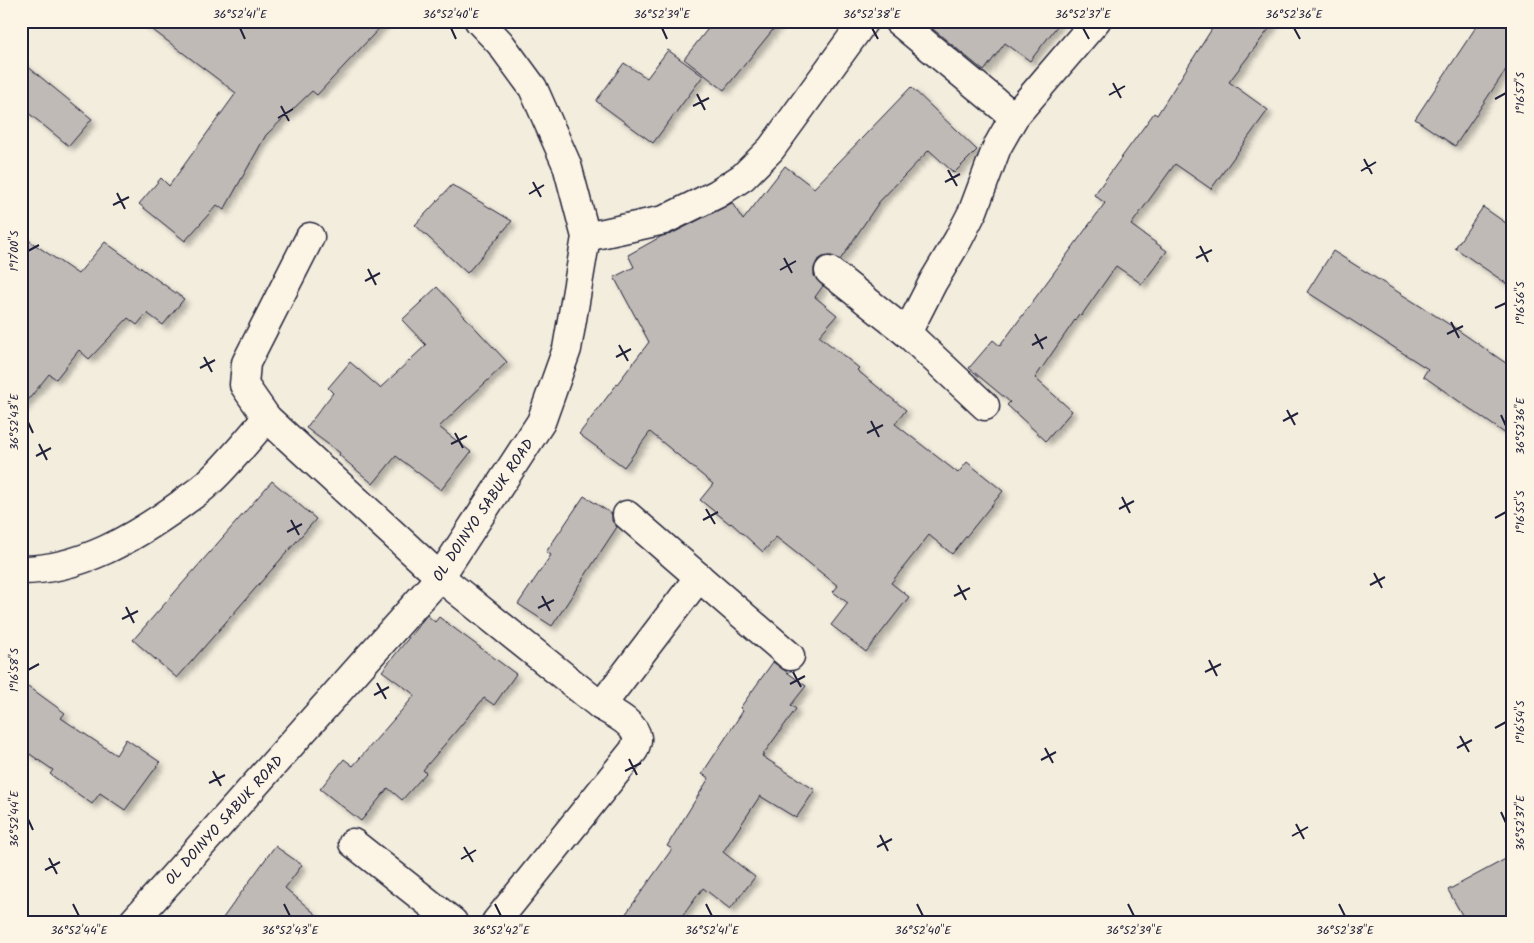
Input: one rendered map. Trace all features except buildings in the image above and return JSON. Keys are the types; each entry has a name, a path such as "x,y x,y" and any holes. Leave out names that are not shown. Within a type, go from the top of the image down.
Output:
{"street":[{"name":"OL DOINYO SABUK ROAD","path":"133,922 440,577 541,422 567,349 586,238 567,165 533,88 500,43 479,21"},
{"path":"586,238 664,220 717,194 743,177 771,149 864,21"},
{"path":"898,21 1014,117"},
{"path":"907,333 973,211 997,147 1014,117 1096,21"},
{"path":"310,237 246,363 244,385 267,418 440,577 601,706 630,725 635,731 638,740 634,750 496,922"},
{"path":"829,271 907,333 985,406"},
{"path":"21,570 43,570 69,564 110,548 155,523 208,484 267,418"},
{"path":"627,515 790,656"},
{"path":"601,706 699,577"},
{"path":"353,843 453,922"}]}
